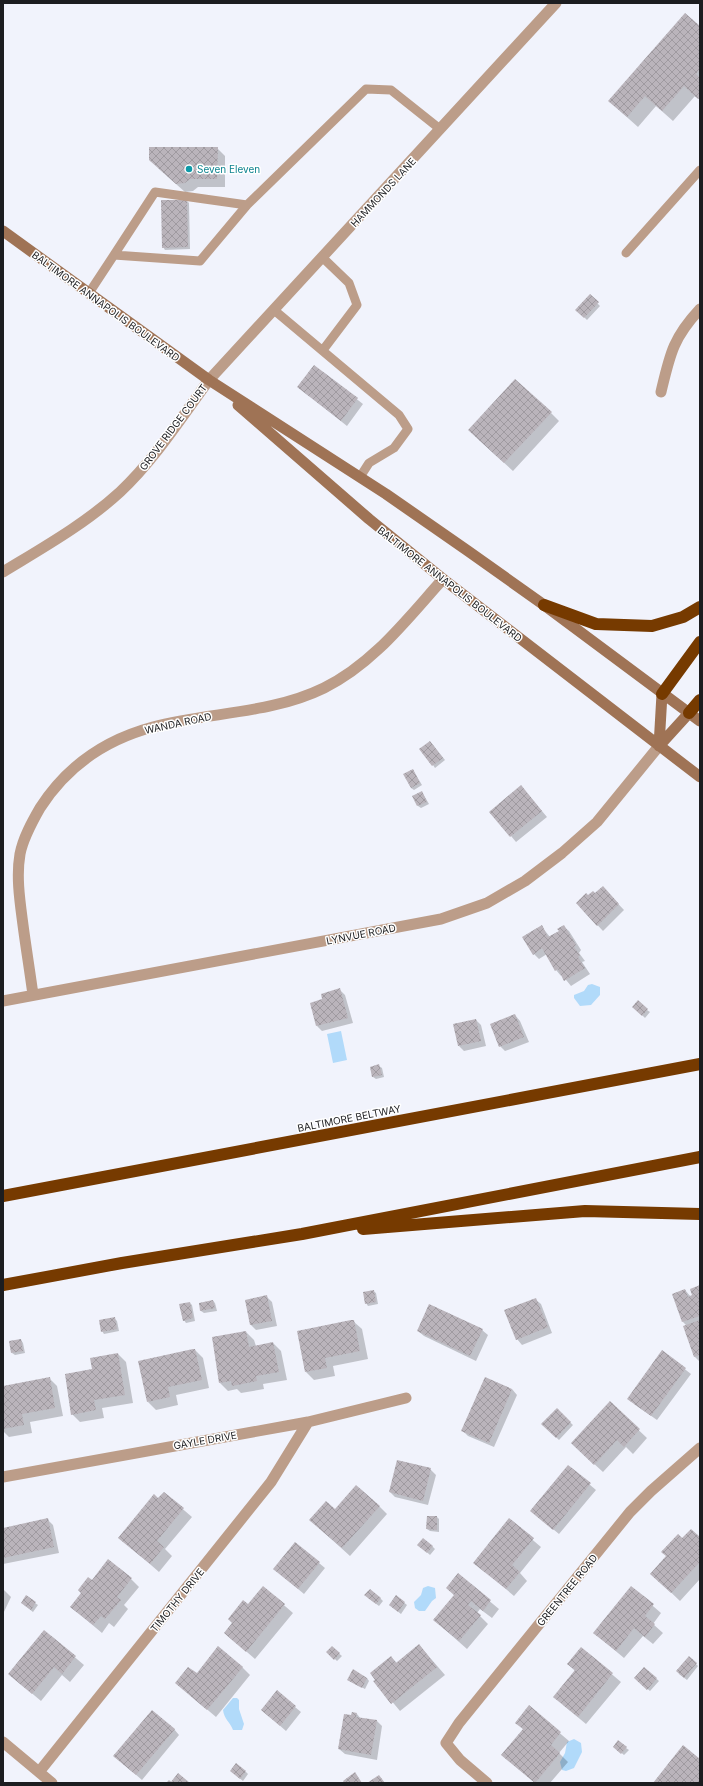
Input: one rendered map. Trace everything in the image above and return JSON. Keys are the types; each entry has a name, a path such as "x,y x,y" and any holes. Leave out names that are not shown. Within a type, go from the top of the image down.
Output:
{"highway":[{"path":"544,605 596,624 652,626 683,617 700,607"},
{"path":"662,694 700,642"},
{"path":"689,713 700,700"},
{"name":"BALTIMORE BELTWAY","path":"3,1196 700,1064"},
{"path":"3,1285 122,1263 302,1234 700,1157"},
{"path":"302,1234 585,1211 700,1214"}],"main road":[{"name":"BALTIMORE ANNAPOLIS BOULEVARD","path":"3,231 209,380 360,477 544,605 700,721"},
{"name":"BALTIMORE ANNAPOLIS BOULEVARD","path":"209,380 369,519 443,579 700,777"},
{"path":"659,746 662,694"},
{"path":"659,746 689,713"}],"street":[{"name":"HAMMONDS LANE","path":"209,380 556,3"},
{"path":"661,392 670,353 678,336 700,309"},
{"name":"GROVE RIDGE COURT","path":"3,572 77,527 120,492 149,460 209,380"},
{"name":"WANDA ROAD","path":"33,995 18,889 20,854 30,824 49,794 73,767 109,743 152,727 281,704 324,688 356,668 385,643 443,579"},
{"name":"LYNVUE ROAD","path":"3,1001 440,919 487,903 525,882 562,854 597,822 659,746"},
{"name":"GAYLE DRIVE","path":"3,1477 308,1422 406,1398"},
{"name":"TIMOTHY DRIVE","path":"39,1772 271,1482 308,1422"},
{"name":"GREENTREE ROAD","path":"487,1783 460,1760 446,1743 459,1722 630,1512 651,1491 700,1448"},
{"path":"3,1742 52,1783"}],"lane":[{"path":"114,255 200,261 247,205 366,90 391,90 440,129"},
{"path":"626,253 700,170"},
{"path":"89,293 155,192 247,205"},
{"path":"322,257 349,283 357,306 323,350"},
{"path":"274,310 399,414 408,429 394,448 369,463 360,477"}],"water":[{"path":"592,984 600,987 600,995 591,1005 580,1006 574,998 574,995 584,991 588,985"},
{"path":"341,1031 347,1060 333,1063 327,1034"},
{"path":"428,1586 435,1588 436,1598 425,1611 419,1611 415,1608 414,1602 421,1595 423,1588"},
{"path":"233,1698 237,1698 239,1700 239,1709 244,1724 242,1730 233,1730 223,1710"},
{"path":"574,1739 581,1743 582,1752 574,1768 566,1771 562,1770 560,1762 565,1753 567,1742"}],"building":[{"path":"685,13 700,26 700,69 696,74 700,78 700,97 698,99 684,86 662,111 645,96 627,117 608,101"},
{"name":"Seven Eleven","path":"149,147 218,147 217,179 190,179 185,183 176,184 149,160"},
{"path":"161,200 187,200 188,247 162,248"},
{"path":"590,294 599,302 584,318 575,310"},
{"path":"314,365 358,398 341,421 297,387"},
{"path":"515,379 552,412 504,463 468,430"},
{"path":"430,741 443,758 432,766 419,749"},
{"path":"413,769 420,783 411,788 403,774"},
{"path":"521,785 542,811 510,837 489,812"},
{"path":"422,791 427,802 417,806 412,796"},
{"path":"603,886 619,904 597,926 576,903 586,893 588,895 593,891 595,893"},
{"path":"542,925 548,937 559,931 557,929 564,925 576,945 574,947 580,955 578,957 585,968 564,981 558,969 555,971 542,948 533,955 522,937"},
{"path":"340,988 348,1018 316,1026 310,1003 322,999 321,994"},
{"path":"638,1000 648,1009 642,1016 632,1007"},
{"path":"515,1014 524,1037 499,1047 490,1024"},
{"path":"476,1019 481,1041 458,1046 453,1024"},
{"path":"379,1064 382,1075 372,1077 370,1067"},
{"path":"700,1285 700,1316 682,1322 672,1294 685,1289 688,1297 692,1295 690,1289"},
{"path":"374,1290 376,1302 365,1304 363,1292"},
{"path":"267,1295 272,1321 250,1325 245,1300"},
{"path":"536,1298 548,1327 516,1340 504,1310"},
{"path":"213,1300 215,1308 200,1311 199,1303"},
{"path":"190,1302 193,1318 183,1321 179,1304"},
{"path":"429,1304 483,1329 470,1356 417,1331"},
{"path":"115,1317 117,1329 101,1332 99,1320"},
{"path":"354,1320 360,1351 325,1358 327,1368 305,1372 297,1331"},
{"path":"700,1320 700,1355 694,1357 683,1326"},
{"path":"246,1331 249,1347 273,1342 279,1372 256,1376 257,1381 232,1386 231,1381 219,1383 212,1337"},
{"path":"21,1339 23,1351 11,1353 9,1341"},
{"path":"195,1349 202,1380 168,1387 170,1397 147,1402 138,1361"},
{"path":"662,1350 686,1368 651,1416 627,1399"},
{"path":"118,1353 125,1395 94,1400 96,1410 71,1415 65,1374 92,1369 90,1358"},
{"path":"50,1377 55,1408 22,1414 24,1425 3,1429 3,1386"},
{"path":"485,1377 512,1389 489,1443 461,1431"},
{"path":"610,1401 640,1429 624,1447 617,1440 594,1465 571,1443"},
{"path":"557,1408 571,1422 556,1438 541,1424"},
{"path":"397,1460 431,1468 423,1501 389,1492"},
{"path":"568,1465 591,1483 553,1530 530,1511"},
{"path":"356,1485 380,1506 342,1548 309,1520 326,1501 335,1509"},
{"path":"164,1492 184,1508 157,1541 164,1547 150,1564 118,1538 154,1494 158,1498"},
{"path":"427,1516 437,1516 437,1530 426,1529"},
{"path":"48,1518 54,1547 3,1558 3,1528"},
{"path":"509,1518 534,1538 512,1565 520,1572 506,1589 473,1563"},
{"path":"691,1529 700,1537 700,1562 671,1593 650,1574 666,1556 661,1552 678,1534 682,1538"},
{"path":"423,1538 433,1546 427,1553 417,1545"},
{"path":"295,1542 320,1562 298,1589 273,1569"},
{"path":"108,1559 132,1578 117,1597 121,1600 105,1619 101,1616 93,1625 70,1607 81,1593 78,1590 88,1577 92,1580"},
{"path":"458,1573 491,1600 483,1611 471,1601 468,1605 481,1615 459,1641 433,1620 454,1595 446,1588"},
{"path":"263,1586 285,1604 246,1652 224,1633 232,1623 228,1619 243,1600 248,1604"},
{"path":"631,1586 654,1604 645,1616 655,1624 645,1637 634,1628 616,1651 593,1633"},
{"path":"370,1589 381,1598 376,1604 364,1595"},
{"path":"26,1595 36,1602 31,1610 21,1603"},
{"path":"396,1595 405,1602 398,1612 389,1605"},
{"path":"44,1630 76,1656 62,1674 54,1667 32,1694 8,1674"},
{"path":"419,1644 437,1667 391,1704 373,1681 375,1680 370,1673 391,1656 396,1663"},
{"path":"218,1646 243,1667 207,1710 175,1683 188,1667 197,1673"},
{"path":"332,1646 340,1653 334,1660 326,1652"},
{"path":"581,1647 613,1673 578,1717 553,1697 575,1670 567,1664"},
{"path":"689,1656 697,1663 684,1678 676,1671"},
{"path":"644,1667 657,1678 647,1690 634,1678"},
{"path":"353,1669 367,1678 362,1688 347,1680"},
{"path":"277,1690 296,1706 280,1726 261,1710"},
{"path":"529,1705 561,1732 551,1745 560,1753 535,1783 501,1755 523,1729 515,1723"},
{"path":"152,1710 175,1729 136,1775 113,1756"},
{"path":"352,1712 357,1713 356,1717 377,1720 371,1755 338,1749 344,1714 351,1715"},
{"path":"618,1740 627,1747 621,1754 613,1747"},
{"path":"683,1745 700,1759 699,1783 653,1783"},
{"path":"236,1763 246,1771 240,1779 230,1771"},
{"path":"355,1772 362,1783 344,1783 343,1781"},
{"path":"178,1773 190,1783 166,1783 169,1780 171,1782"},
{"path":"379,1775 385,1783 367,1783"}],"place":[{"name":"Seven Eleven","path":"189,169"}]}
